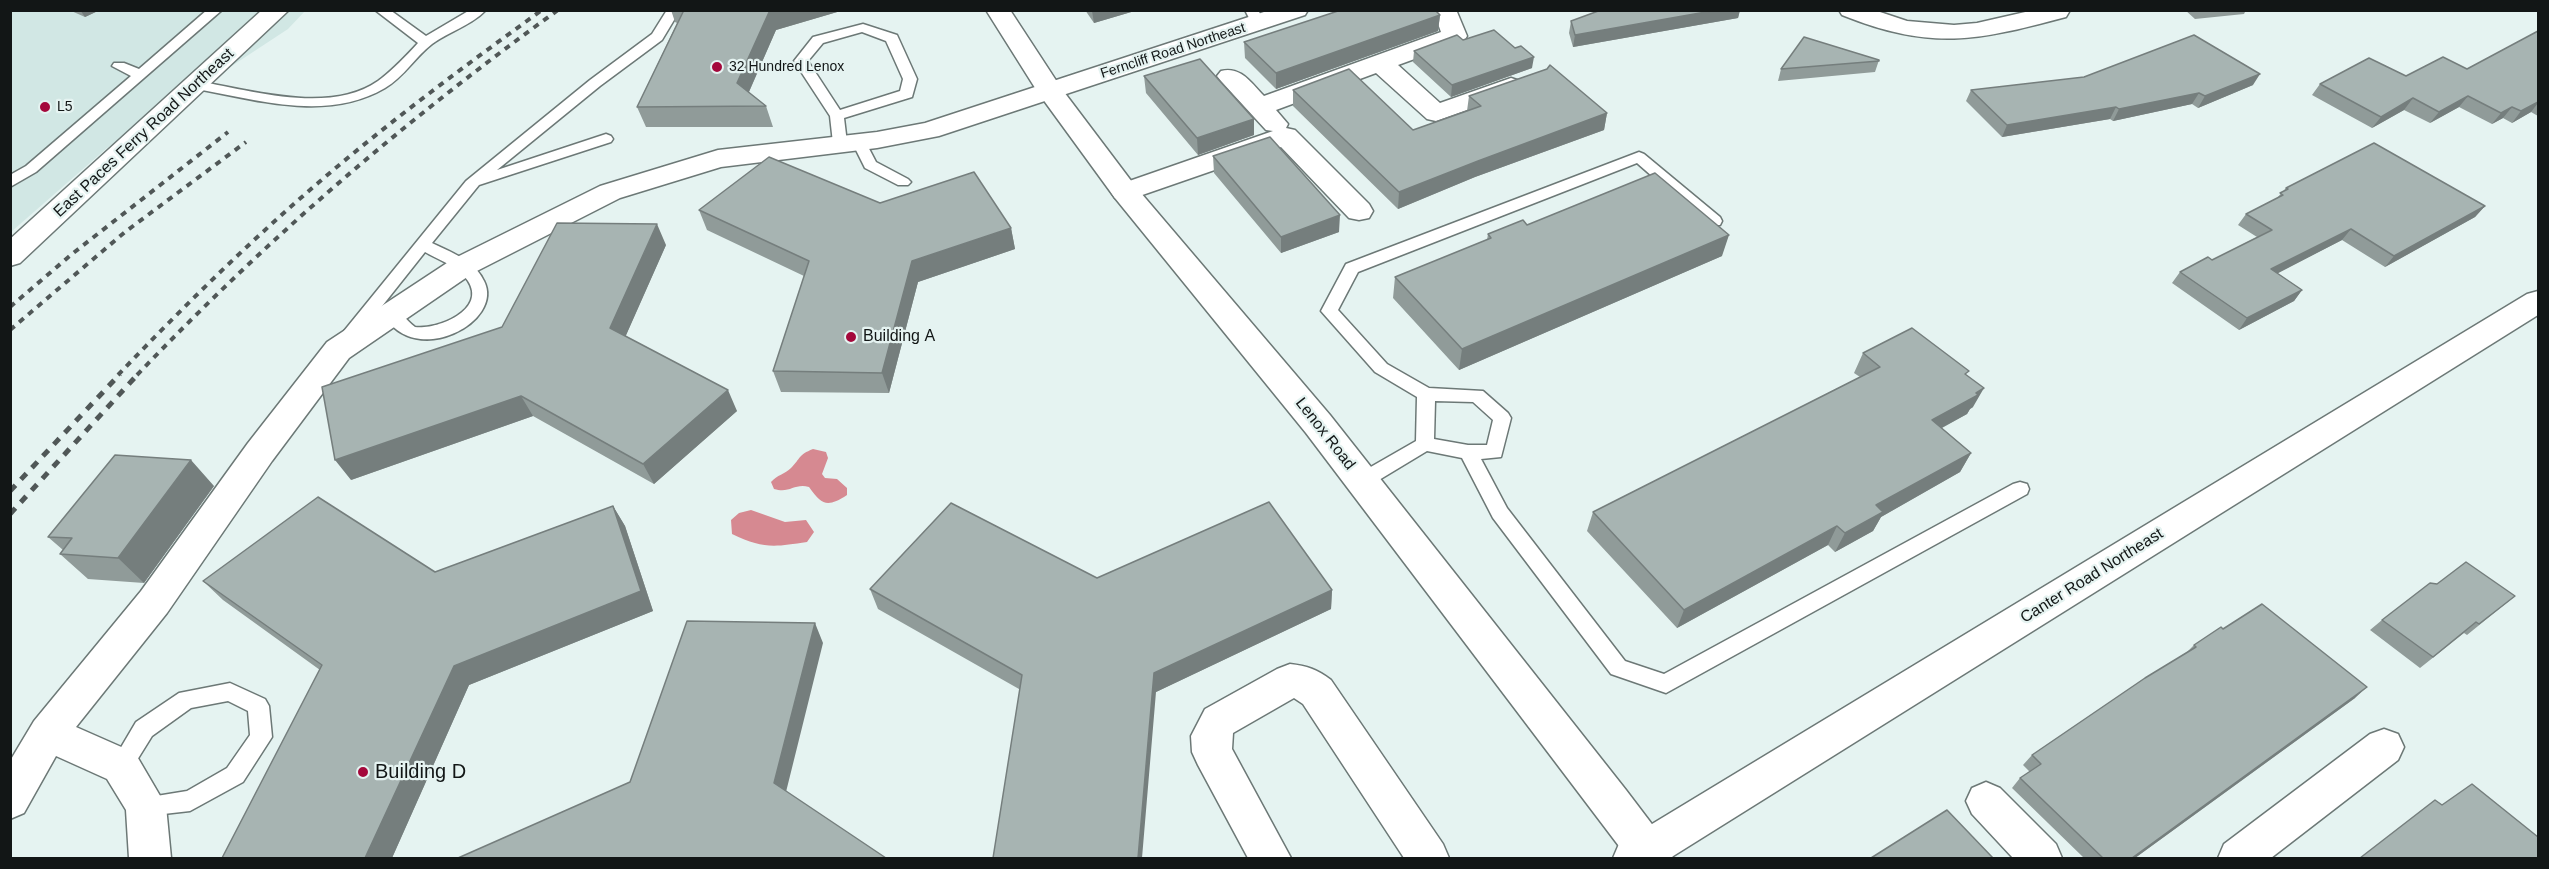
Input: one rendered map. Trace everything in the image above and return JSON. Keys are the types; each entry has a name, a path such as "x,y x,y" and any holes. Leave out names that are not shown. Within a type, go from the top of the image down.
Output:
{"street":[{"name":"East Paces Ferry Road Northeast","path":"10,256 277,10"},
{"name":"Lenox Road","path":"998,10 1050,91 1125,192 1318,424 1612,803 1644,856"},
{"name":"Ferncliff Road Northeast","path":"10,800 48,733 154,602 260,452 338,350 463,266 610,192 718,159 846,134 930,130 1050,91 1255,17 1296,10"},
{"path":"1851,10 1881,24 1901,29 1954,33 1991,30 2057,12"},
{"path":"1259,107 1455,36 1448,17 1439,12"},
{"path":"1380,63 1436,112 1534,78"},
{"path":"1230,76 1359,211"},
{"path":"1125,192 1286,136"},
{"name":"Canter Road Northeast","path":"1644,856 2538,301"},
{"path":"1256,851 1212,752 1211,736 1219,721 1290,681 1305,682 1317,692 1428,858"},
{"path":"48,733 121,766 146,806 150,858"},
{"path":"2239,858 2385,747"},
{"path":"1986,801 2041,858"}],"lane":[{"path":"14,176 83,124 216,10"},
{"path":"381,10 426,42"},
{"path":"197,85 281,101 324,102 356,95 381,85 402,68 426,42 480,10"},
{"path":"338,350 471,184 595,83 657,37 674,10"},
{"path":"846,134 907,94 910,79 892,38 863,28 818,40 801,61 846,134 870,165 903,182"},
{"path":"119,66 140,75"},
{"path":"67,115 83,124"},
{"path":"471,184 606,139"},
{"path":"1362,481 1425,444 1467,452 1495,453 1502,418 1477,396 1426,394 1381,368 1329,311 1352,268 1639,157 1714,221"},
{"path":"392,315 410,333 423,335 447,329 463,321 473,312 479,301 478,284 463,266 424,245"},
{"path":"1425,444 1426,394"},
{"path":"1467,452 1500,513 1618,668 1666,684 2020,489"},
{"path":"121,766 144,729 186,700 230,692 258,706 261,737 235,775 190,801 146,806"}],"shaded area":[{"path":"11,11 305,11 288,29 107,148 11,232"},
{"path":"813,449 826,452 828,458 822,474 825,478 837,479 847,488 847,495 834,502 825,503 809,487 774,489 771,482 789,470 802,455"},
{"path":"751,510 785,522 806,520 814,532 807,542 777,546 752,542 732,534 731,520 739,513"}],"building":[{"name":"32 Hundred Lenox","path":"684,10 770,10 737,83 766,106 637,107"},
{"path":"1341,10 1435,10 1440,15 1276,73 1244,42"},
{"path":"1601,10 1717,10 1575,35 1571,21"},
{"path":"1494,30 1515,48 1521,46 1534,57 1452,85 1414,51 1457,35 1463,40"},
{"path":"2538,31 2538,102 2521,111 2512,107 2501,113 2468,96 2439,112 2413,98 2381,117 2320,84 2369,58 2406,76 2443,57 2467,69"},
{"path":"2194,35 2260,74 2205,96 2199,93 2119,109 2116,107 2007,125 1971,90 2084,77"},
{"path":"1804,37 1879,60 1879,61 1781,69"},
{"path":"1200,59 1254,119 1197,138 1144,76"},
{"path":"1550,65 1607,113 1399,192 1293,90 1349,69 1413,130 1481,106 1469,96 1547,69"},
{"path":"1270,137 1340,215 1281,237 1213,156"},
{"path":"2374,143 2485,206 2394,256 2351,229 2271,269 2302,290 2247,318 2180,272 2208,257 2212,260 2272,230 2246,214 2283,195 2280,193 2288,189 2286,188"},
{"name":"Building A","path":"769,157 880,203 974,172 1011,228 912,261 882,373 773,371 809,261 699,210"},
{"path":"1655,173 1729,235 1462,349 1395,277 1491,238 1488,234 1523,220 1527,225"},
{"path":"557,223 657,224 610,328 728,390 643,464 521,396 335,460 322,387 502,327"},
{"path":"1912,328 1969,371 1965,374 1984,388 1976,393 1978,395 1932,420 1971,453 1876,505 1883,512 1845,533 1837,526 1684,610 1593,512 1880,367 1863,353"},
{"path":"115,455 191,460 118,558 60,554 72,538 48,537"},
{"name":"Building D","path":"318,497 435,572 613,506 641,591 454,666 365,858 222,858 322,665 203,581"},
{"path":"1269,502 1332,590 1154,673 1138,858 993,858 1022,675 870,589 951,503 1097,578"},
{"path":"2466,562 2515,596 2479,624 2476,622 2433,657 2382,620 2430,583 2437,584"},
{"path":"2262,604 2367,687 2132,858 2103,858 2020,778 2041,764 2032,755 2145,678 2196,647 2194,645 2221,627 2223,629"},
{"path":"687,621 815,623 774,783 886,858 458,858 630,782"},
{"path":"2472,784 2538,837 2538,858 2360,858 2435,800 2442,805"},
{"path":"1947,810 1993,858 1871,858"}],"railway":[{"path":"118,375 216,276 318,183 400,116 542,10"},
{"path":"137,375 287,228 391,138 558,10"},
{"path":"10,307 72,254 228,132"},
{"path":"10,330 125,232 246,142"},
{"path":"10,491 120,374"},
{"path":"10,514 138,374"}],"place":[{"name":"32 Hundred Lenox","path":"717,67"},
{"name":"L5","path":"45,107"},
{"name":"Building A","path":"851,337"},
{"name":"Building D","path":"363,772"}]}
